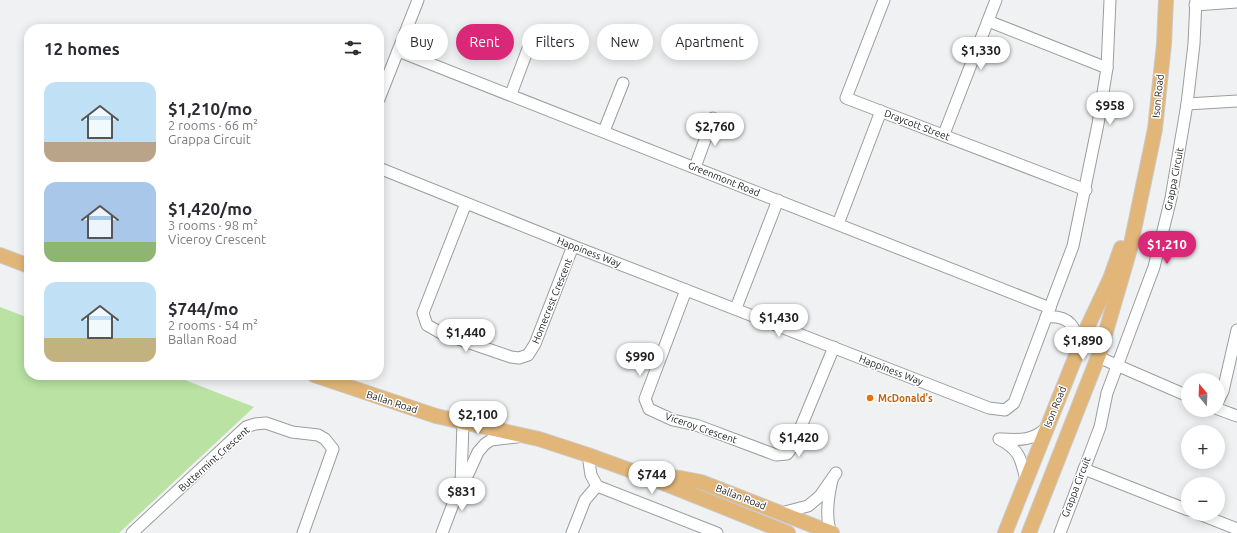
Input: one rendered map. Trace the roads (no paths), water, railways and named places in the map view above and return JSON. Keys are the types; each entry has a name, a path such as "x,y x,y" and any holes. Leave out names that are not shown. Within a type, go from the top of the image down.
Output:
{"main road":[{"name":"Ison Road","path":"1031,529 1098,357 1130,249 1155,130 1164,44 1166,0"},
{"name":"Ison Road","path":"1005,533 1076,356 1110,279 1142,192"},
{"path":"0,255 24,264"},
{"path":"1076,356 1084,355 1098,357"},
{"name":"Ballan Road","path":"329,380 436,416 526,436 588,455 646,476 788,533"},
{"name":"Ballan Road","path":"646,476 680,478 701,482 831,533"}],"street":[{"path":"409,24 418,0"},
{"name":"Draycott Street","path":"884,0 846,98 944,134 1086,190"},
{"path":"944,134 996,0"},
{"name":"Happiness Way","path":"384,170 573,246 736,308 990,408 1005,410 1014,402 1073,246 1086,190 1107,68 1110,0"},
{"path":"1195,2 1237,2"},
{"name":"Grappa Circuit","path":"1060,533 1100,427 1105,401 1154,267 1171,198 1188,104 1195,2"},
{"path":"988,21 1107,68"},
{"path":"384,86 396,56"},
{"name":"Greenmont Road","path":"422,60 838,224 1062,318 1073,326 1077,335 1076,356"},
{"path":"511,94 524,60"},
{"path":"604,131 623,83"},
{"path":"1188,104 1237,101"},
{"path":"838,224 881,111"},
{"path":"695,167 713,118"},
{"path":"736,308 778,200"},
{"name":"Homecrest Crescent","path":"466,203 423,313 427,325 441,333 511,357 519,358 528,355 535,344 573,246"},
{"name":"Viceroy Crescent","path":"686,290 645,399 649,409 673,420 696,424 776,455 787,454 793,446 834,347"},
{"path":"1225,379 1237,330"},
{"path":"1098,357 1181,393"},
{"path":"1225,412 1237,416"},
{"path":"461,483 463,422"},
{"name":"Buttermint Crescent","path":"132,533 246,427 256,424 266,424 297,433 318,435 330,444 333,453 303,533"},
{"path":"1026,480 1022,462 1017,452 1009,444 998,439 1019,440 1032,438 1040,434 1047,427"},
{"path":"442,533 461,483 468,474 478,452 485,444 504,438 526,436"},
{"path":"588,455 591,475 597,486 717,533"},
{"path":"1084,469 1181,507"},
{"path":"781,513 808,506 820,496 835,475 828,510 828,524 831,533"},
{"path":"572,533 585,500 597,486"},
{"path":"1217,521 1237,529"}],"place":[{"name":"McDonald's","path":"870,398"}]}
